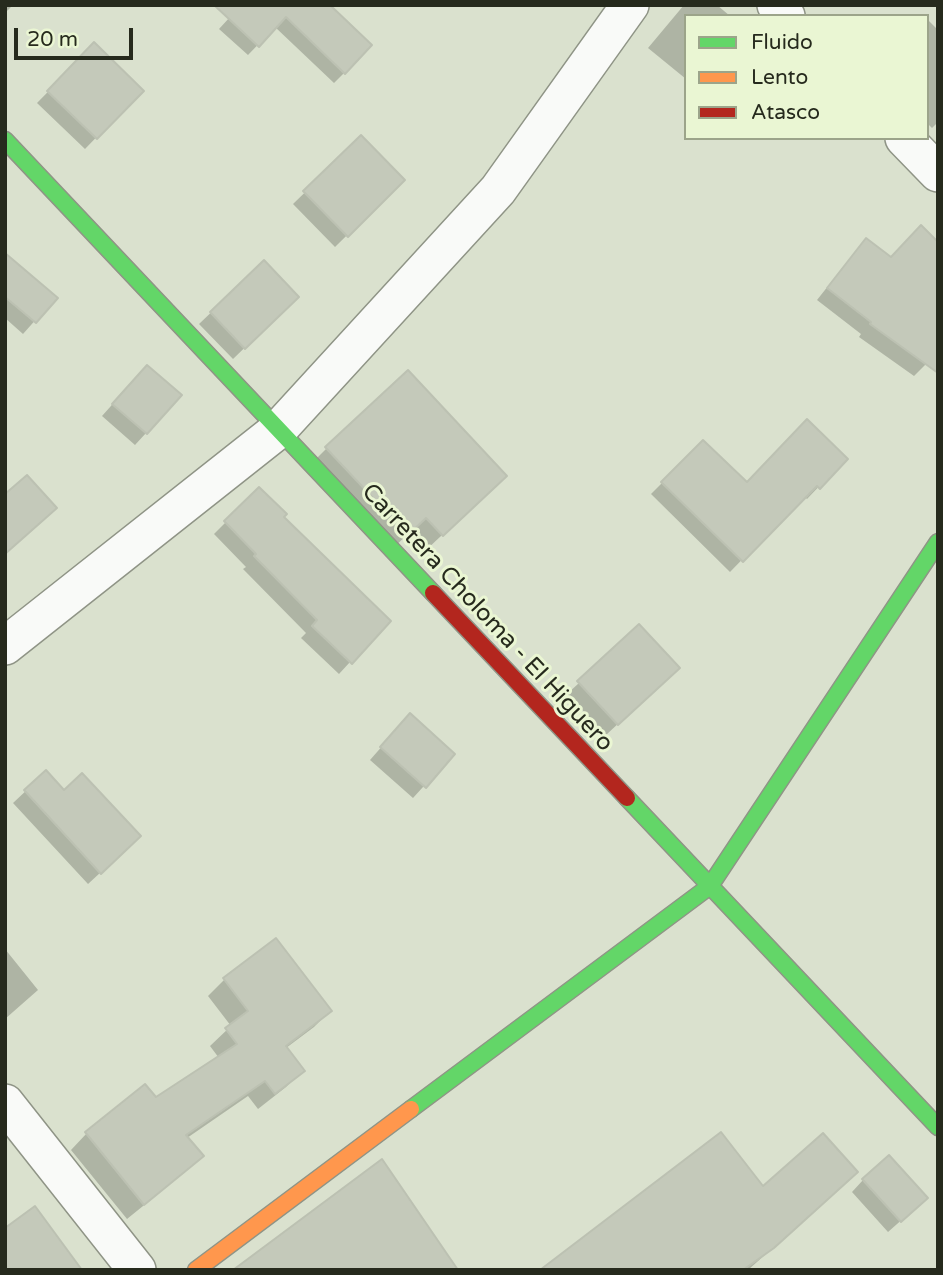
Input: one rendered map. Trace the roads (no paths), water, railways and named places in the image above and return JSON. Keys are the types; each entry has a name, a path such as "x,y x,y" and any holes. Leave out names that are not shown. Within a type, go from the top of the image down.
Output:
{"street":[{"path":"5,646 278,430 498,190 630,5"},
{"name":"Carretera Choloma - El Higuero","path":"5,140 938,1127"},
{"path":"906,140 938,173"},
{"path":"196,1270 710,886 938,542"},
{"path":"5,1103 137,1270"}]}
